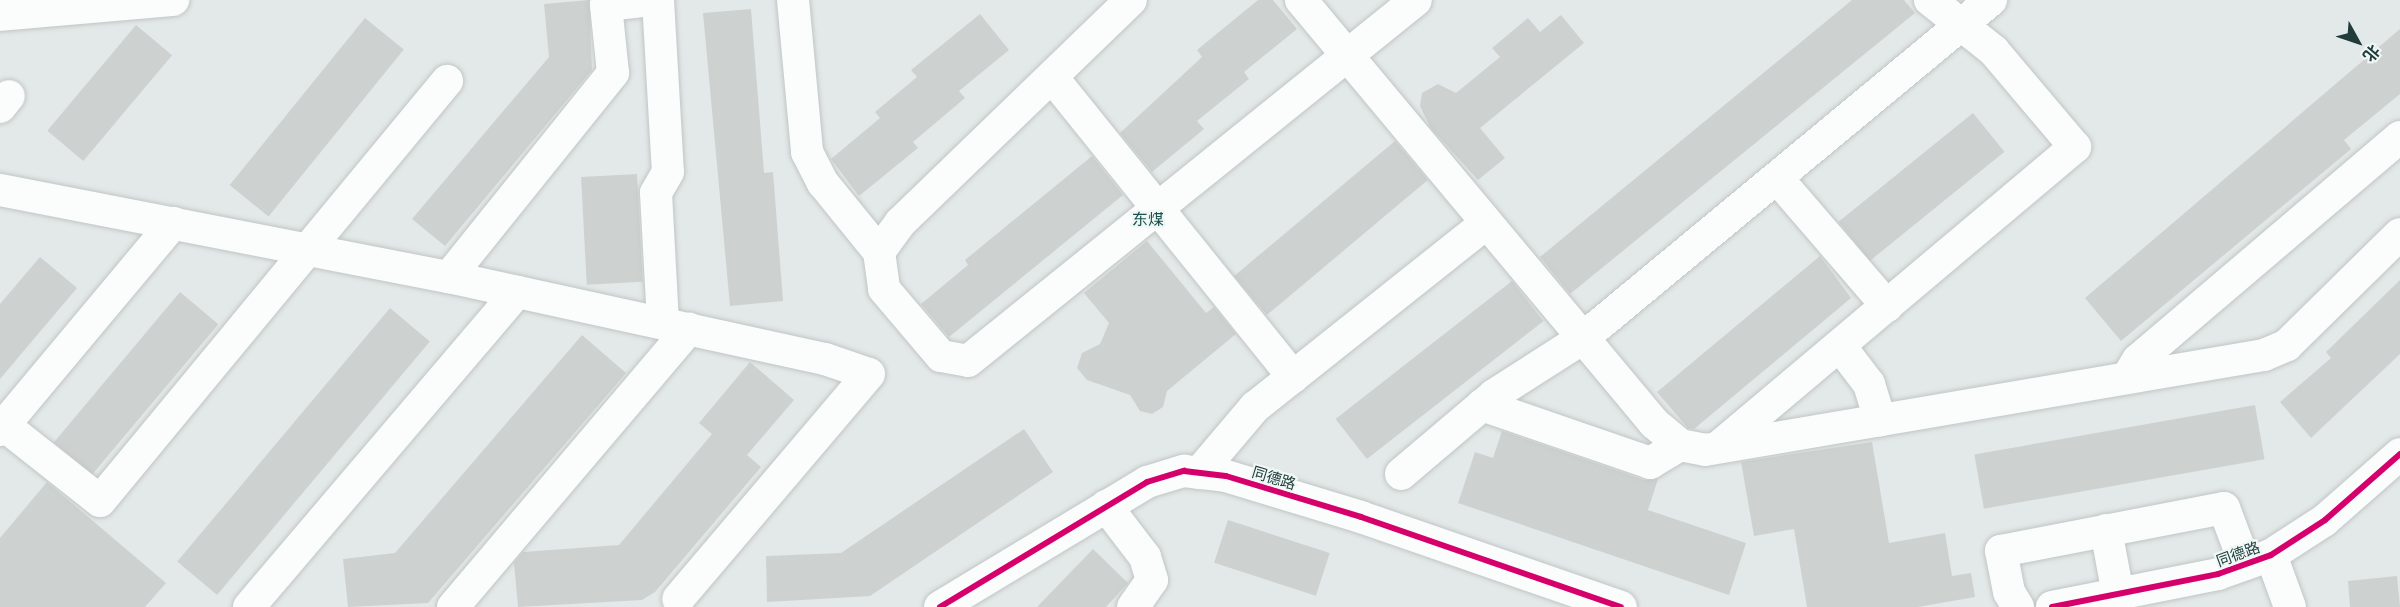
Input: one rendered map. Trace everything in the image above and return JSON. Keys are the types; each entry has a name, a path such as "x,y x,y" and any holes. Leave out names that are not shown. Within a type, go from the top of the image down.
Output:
{"street":[{"path":"0,15 173,0"},
{"path":"449,277 613,73 606,5 652,0"},
{"path":"453,607 676,326 656,193 668,172 658,0"},
{"path":"793,0 807,152 823,183 879,252 884,290 904,316 941,356 968,361 1158,211 1416,0"},
{"path":"879,252 900,223 1131,0"},
{"path":"1301,0 1654,423 1680,444 1719,447 2264,355 2287,345 2400,234"},
{"path":"1719,447 2075,147 1963,23 1930,0"},
{"path":"1401,474 1482,405 1583,338 1991,0"},
{"path":"1052,76 1293,377"},
{"path":"173,223 2,426 100,501 293,274 307,249 447,81"},
{"path":"2127,378 2138,360 2400,137"},
{"path":"1777,178 1887,306"},
{"path":"4,196 173,223 449,277 676,326 868,374 678,599"},
{"path":"1199,472 1255,407 1486,223"},
{"path":"249,607 517,292"},
{"path":"1840,346 1869,384 1880,420"},
{"path":"1482,405 1650,464 1680,444"},
{"name":"同德路","path":"2052,607 2118,594 2258,560 2325,520 2400,454"},
{"name":"同德路","path":"949,605 1147,482 1185,471 1199,472 1361,517 1607,605"},
{"path":"1106,506 1145,557 1152,580 1133,607"},
{"path":"2018,607 2009,592 2001,551 2224,507 2290,607"},
{"path":"2106,530 2118,594"}],"building":[{"path":"589,0 592,70 445,246 412,219 549,57 544,4"},
{"path":"1258,0 1273,0 1297,29 1244,72 1249,79 1197,121 1204,129 1152,172 1120,133 1202,57 1197,50"},
{"path":"1852,0 1904,0 1915,13 1570,294 1540,257"},
{"path":"751,9 764,173 773,172 783,301 730,306 703,13"},
{"path":"980,14 1009,50 959,91 965,98 913,142 918,148 859,196 831,159 880,118 875,112 917,77 911,70"},
{"path":"1561,15 1584,43 1480,128 1505,158 1478,180 1430,127 1420,106 1422,93 1438,84 1456,93 1500,57 1492,48 1528,18 1540,32"},
{"path":"365,18 404,49 269,217 230,185"},
{"path":"136,25 172,55 83,161 47,131"},
{"path":"2400,29 2400,94 2344,140 2351,149 2121,341 2085,298"},
{"path":"1973,113 2004,152 1870,261 1839,222"},
{"path":"1395,141 1428,180 1267,315 1234,276"},
{"path":"1092,156 1123,195 949,337 921,304 968,265 965,260"},
{"path":"637,174 643,282 587,285 581,177"},
{"path":"1147,241 1206,313 1214,307 1236,334 1167,391 1163,407 1152,414 1140,411 1130,395 1087,380 1077,368 1082,353 1100,344 1109,323 1084,293"},
{"path":"1820,256 1851,298 1694,429 1688,428 1657,392"},
{"path":"40,257 77,288 0,379 0,304"},
{"path":"2400,280 2400,354 2311,438 2280,402 2331,358 2326,352"},
{"path":"1512,281 1543,321 1367,459 1335,419"},
{"path":"180,292 218,324 92,474 54,442"},
{"path":"390,308 430,341 217,595 177,562"},
{"path":"582,335 626,373 428,603 348,607 343,559 395,553"},
{"path":"750,362 794,400 747,455 761,467 655,592 642,600 518,607 514,563 523,552 619,545 712,434 699,423"},
{"path":"2255,405 2265,459 1984,509 1974,454"},
{"path":"1024,429 1053,472 870,596 767,602 766,556 841,553"},
{"path":"1502,431 1644,480 1658,479 1648,510 1746,543 1729,595 1458,503 1475,452 1493,458"},
{"path":"1872,442 1889,543 1945,533 1952,576 1971,573 1975,597 1918,607 1807,607 1794,529 1754,536 1741,462"},
{"path":"47,482 166,583 145,607 0,607 0,538"},
{"path":"1228,520 1330,553 1316,596 1214,563"},
{"path":"1093,549 1128,583 1106,607 1037,607"},
{"path":"2397,576 2400,607 2350,607 2348,581"}],"cycle path":[{"path":"2052,607 2218,574 2271,555 2325,520 2400,454"},
{"path":"940,607 1147,482 1184,471 1226,476 1361,517 1621,607"}],"district":[{"name":"东煤","path":"1148,219"}]}
